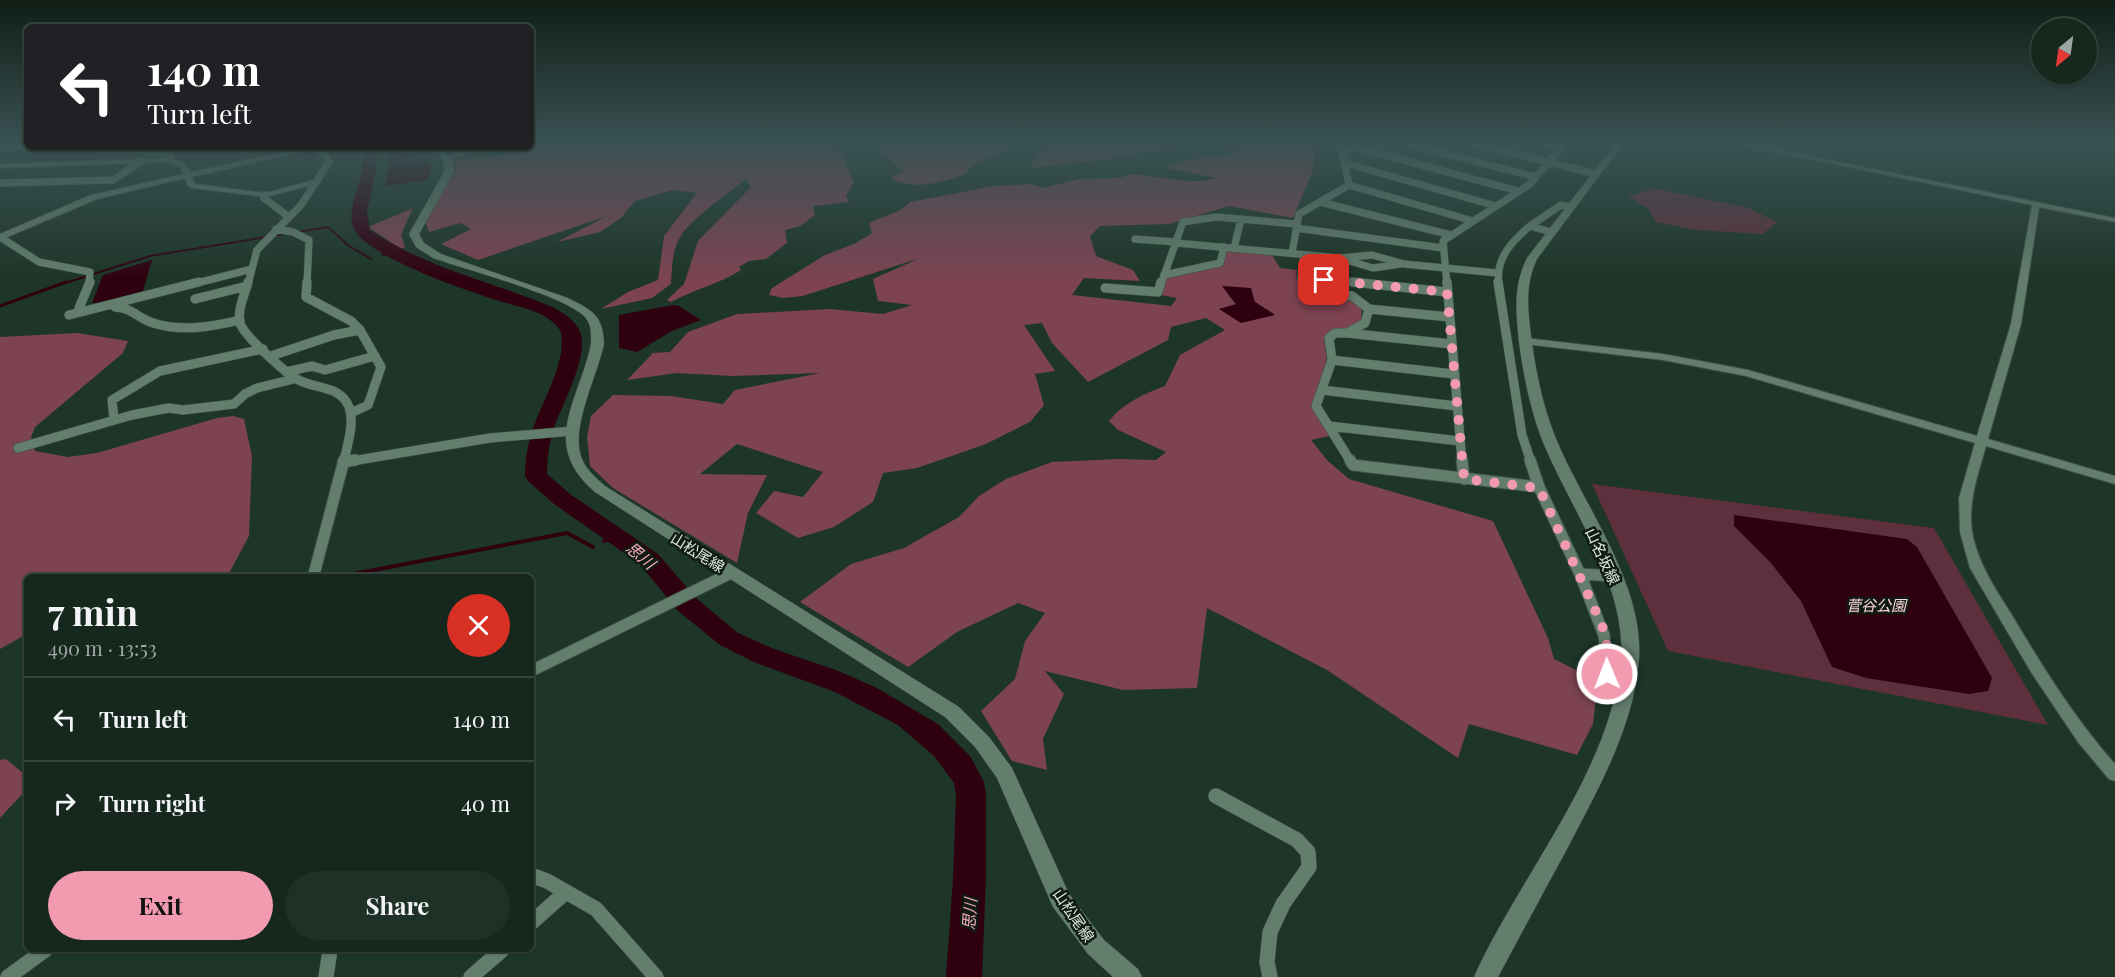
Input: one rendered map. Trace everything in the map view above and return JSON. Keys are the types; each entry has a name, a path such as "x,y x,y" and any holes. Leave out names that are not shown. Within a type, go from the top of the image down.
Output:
{"main road":[{"name":"山松尾線","path":"438,190 414,234 420,245 437,256 562,300 589,314 596,322 599,338 565,432 585,477 731,573 952,712 982,742 1005,774 1061,900 1096,947 1130,977"},
{"name":"山名坂線","path":"1486,977 1591,784 1622,713 1630,656 1628,618 1613,576 1552,445 1539,410 1521,309 1521,286 1532,258 1584,190"}],"street":[{"path":"0,237 94,197 123,190"},
{"path":"222,190 266,195 286,190"},
{"path":"311,190 301,205 257,250 239,314 247,333 290,375 334,390 344,398 351,413 352,420 344,462 315,574"},
{"path":"1292,253 1299,214 1341,190"},
{"path":"1364,190 1473,222"},
{"path":"1438,190 1496,206"},
{"path":"1509,190 1518,192"},
{"path":"1464,479 1443,241 1521,190"},
{"path":"1965,190 2115,220"},
{"path":"266,195 264,198 289,217"},
{"path":"1320,202 1451,235"},
{"path":"2036,204 2016,324 1965,498 1966,532 1977,568 2042,676 2083,738 2115,775"},
{"path":"1571,207 1561,205 1530,226 1508,246 1500,259 1497,273 1522,435 1539,488 1602,625 1609,656 1607,674"},
{"path":"1106,288 1158,292 1183,222 1215,217 1297,226 1443,248"},
{"path":"1234,248 1241,219"},
{"path":"1530,226 1551,232"},
{"path":"276,229 309,240 306,297 351,321 360,330 381,367 368,405 351,413"},
{"path":"0,237 39,262 91,273 81,303 81,312"},
{"path":"1136,239 1340,258 1372,255 1404,264 1497,273"},
{"path":"1164,275 1211,266 1220,262 1224,247"},
{"path":"1304,255 1301,277 1308,290 1357,298 1369,309 1449,317"},
{"path":"1340,258 1373,268 1404,264"},
{"path":"69,315 252,269"},
{"path":"1301,277 1447,292"},
{"path":"1343,295 1348,282"},
{"path":"195,299 247,286"},
{"path":"96,308 126,307 135,310 150,323 180,328 196,328 240,320"},
{"path":"1347,333 1365,323 1369,309"},
{"path":"271,356 334,335 360,330"},
{"path":"1451,344 1335,333 1329,338 1332,360 1316,406 1353,465 1539,488"},
{"path":"1525,341 1663,357 1748,373 2115,480"},
{"path":"114,420 112,400 160,371 263,349"},
{"path":"18,448 154,410 169,408 183,410 234,404 245,394 257,388 312,366 325,370 375,356"},
{"path":"1332,360 1454,374"},
{"path":"1322,390 1456,406"},
{"path":"1329,426 1460,441"},
{"path":"344,462 525,435 565,432"},
{"path":"534,670 731,573"},
{"path":"1580,574 1613,576"},
{"path":"1216,796 1297,840 1308,852 1310,867 1287,895 1276,917 1269,943 1270,977"},
{"path":"534,876 546,880 596,909 656,977"},
{"path":"534,920 566,892"},
{"path":"8,977 42,952"},
{"path":"326,977 330,952"},
{"path":"471,977 500,952"}],"green space":[{"path":"1648,190 1660,190 1748,208 1777,222 1763,234 1696,230 1656,222 1648,208 1628,197"},
{"name":"菅谷公園","path":"1592,484 1934,528 2048,725 1668,651"}],"shaded area":[{"path":"444,190 732,190 703,212 682,234 674,251 671,284 652,298 601,309 628,292 658,280 664,236 697,193 673,190 635,201 621,218 600,232 557,242 607,216 478,260 441,244 471,229 460,223 429,232 425,221"},
{"path":"748,190 850,190 846,196 849,202 813,206 815,215 800,226 785,230 787,243 766,259 749,261 739,267 741,270 723,280 671,302 667,300 684,284 698,241"},
{"path":"975,190 1305,190 1293,218 1229,206 1169,224 1100,226 1090,236 1096,256 1133,270 1140,281 1084,278 1072,295 1171,306 1177,298 1161,295 1166,278 1171,275 1213,268 1226,251 1271,253 1280,268 1297,270 1296,277 1305,291 1348,297 1362,306 1361,322 1348,330 1331,331 1324,337 1327,363 1312,405 1330,436 1311,440 1328,461 1349,479 1493,521 1548,638 1554,659 1598,681 1593,724 1577,755 1469,724 1458,758 1327,670 1207,608 1197,688 1123,690 1045,671 1064,694 1043,739 1047,770 1012,761 981,711 1015,679 1025,641 1045,613 1018,603 957,632 908,667 800,602 851,564 904,548 959,517 979,496 1006,479 1052,462 1156,460 1166,452 1118,430 1109,421 1127,404 1165,386 1180,355 1225,330 1206,318 1171,327 1168,340 1088,382 1052,343 1042,323 1024,325 1055,371 1035,374 1044,405 1030,422 986,444 917,468 883,473 873,502 834,527 798,538 756,513 774,491 803,497 823,472 737,444 700,474 767,475 748,513 737,563 613,488 590,466 587,437 591,416 613,395 671,396 723,404 735,390 820,373 732,376 677,373 627,380 653,353 670,352 688,332 737,314 829,309 883,314 912,305 878,301 873,279 920,258 803,296 783,298 769,295 772,288 825,255 856,243 872,233 869,223 896,212 910,202","holes":["1223,287 1274,314 1219,309 1236,305"]},
{"path":"413,208 401,235 405,247 401,249 368,227"},
{"path":"152,260 143,291 100,303 92,303 103,275"},
{"path":"1222,286 1251,288 1255,302 1275,315 1241,323 1219,309 1236,304"},
{"path":"673,305 679,306 701,320 672,331 637,352 619,348 619,315"},
{"path":"77,333 128,341 123,353 35,427 31,437 35,451 68,457 97,453 217,418 233,416 244,419 252,456 249,536 229,574 24,574 24,636 0,649 0,337"},
{"path":"1734,515 1907,539 1917,547 1992,678 1988,691 1969,694 1866,678 1832,667 1801,601 1770,562 1734,526"},
{"path":"6,759 23,773 24,792 0,818 0,760"}],"waterway":[{"name":"思川","path":"364,190 359,211 360,226 363,233 379,244 412,262 464,283 546,310 562,320 570,330 572,345 569,361 539,444 536,476 562,499 649,559 680,598 722,634 752,651 845,684 887,705 927,732 959,764 969,782 971,795 970,878 964,977"},
{"path":"62,284 150,256 328,227 349,246 371,259"},
{"path":"383,255 393,252"},
{"path":"0,306 66,282"},
{"path":"353,574 567,533 593,547"},
{"path":"604,541 619,535"}],"route":[{"path":"1324,280 1447,292 1464,479 1539,488 1602,625 1609,656 1607,674"}]}
